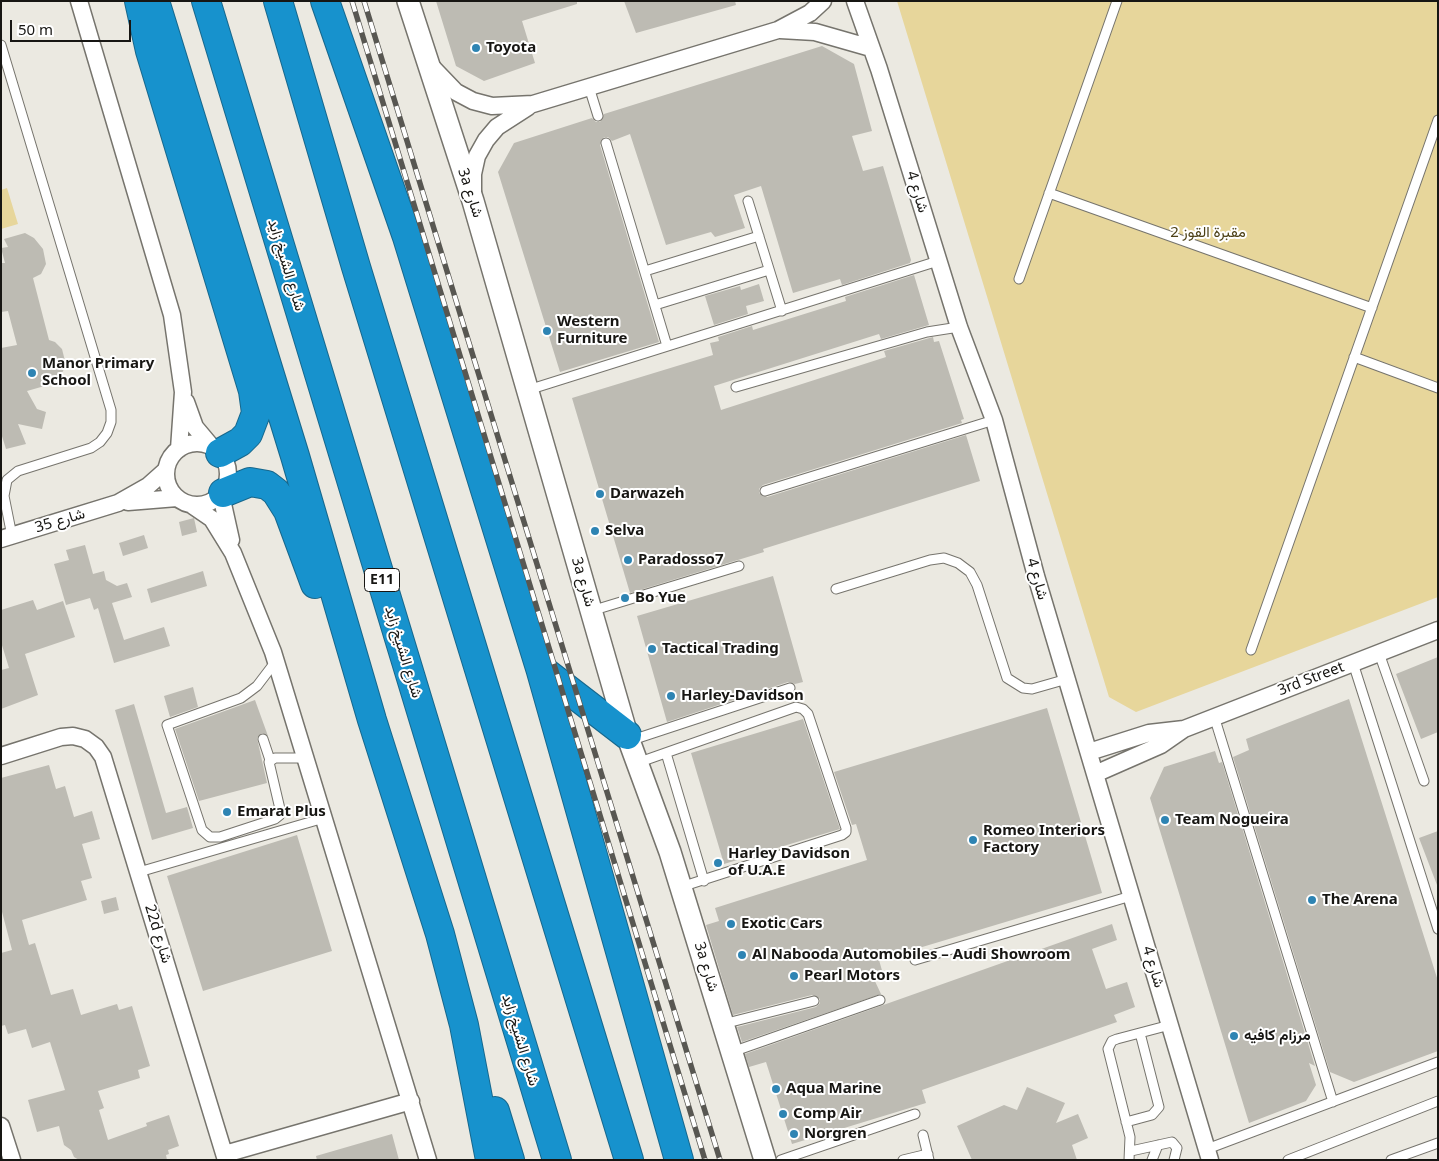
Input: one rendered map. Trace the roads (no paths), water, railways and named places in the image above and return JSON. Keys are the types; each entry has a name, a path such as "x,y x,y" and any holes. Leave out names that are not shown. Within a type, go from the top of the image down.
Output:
{"highway":[{"path":"139,1 150,52 253,391 256,413 248,434 240,442 215,450"},
{"path":"155,1 290,438 372,720 435,916 464,1025 510,1160"},
{"name":"شارع الشيخ زايد","path":"206,1 557,1160"},
{"path":"278,1 356,267 629,1160"},
{"path":"325,1 407,237 540,668 671,1126 679,1160"},
{"path":"222,494 239,485 258,482 267,485 284,501 343,657 372,720"},
{"path":"540,668 628,738"},
{"path":"464,1025 490,1160"}],"street":[{"path":"79,1 168,296 176,333 183,392 179,449"},
{"name":"3a شارع","path":"408,1 473,201 628,738 670,852 765,1160"},
{"path":"426,59 456,92 473,102 492,106 533,104 778,30 810,12 822,1"},
{"name":"شارع 4","path":"855,1 959,327 994,420 1066,679 1208,1154"},
{"path":"778,30 815,32 871,48"},
{"path":"473,201 473,174 477,156 486,140 497,127 533,104"},
{"path":"183,392 196,427 215,450 228,472 222,494 233,553"},
{"path":"215,450 195,444 179,449 173,455 166,470 168,485 176,498 193,506 212,519 233,553 276,661 428,1160"},
{"name":"شارع 35","path":"7,538 118,503 148,486 166,470"},
{"path":"193,506 213,501 222,494"},
{"name":"شارع 35","path":"118,503 176,498"},
{"name":"3rd Street","path":"1184,729 1438,630"},
{"path":"1089,752 1149,733 1184,729"},
{"path":"1095,774 1160,745 1184,729"},
{"name":"22d شارع","path":"1,756 61,737 73,736 85,739 96,747 103,757 226,1157"},
{"path":"226,1157 411,1101"},
{"path":"1,1126 12,1160"}],"lane":[{"path":"1019,279 1117,1"},
{"path":"1,45 111,410 111,422 107,433 90,448 18,471 7,480 4,496 7,538"},
{"path":"589,87 598,116"},
{"path":"1252,650 1438,120"},
{"path":"606,143 667,346"},
{"path":"1049,193 1372,308"},
{"path":"748,201 782,311"},
{"path":"646,271 759,236"},
{"path":"527,390 938,261"},
{"path":"655,305 769,270"},
{"path":"736,387 927,332 959,327"},
{"path":"1354,357 1438,388"},
{"path":"765,491 994,420"},
{"path":"836,589 930,560 944,558 958,563 970,572 977,586 1007,678 1023,688 1032,689 1066,679"},
{"path":"591,611 739,566"},
{"path":"1379,653 1424,781"},
{"path":"263,739 270,760 269,765 280,808 278,817 220,837 205,834 199,825 166,725 249,698 276,661"},
{"path":"1354,663 1438,929"},
{"path":"628,738 790,688"},
{"path":"637,763 796,707 803,708 808,714 846,832 842,835 681,887"},
{"path":"1214,716 1333,1102"},
{"path":"666,753 704,881"},
{"path":"270,760 306,758"},
{"path":"139,872 324,818"},
{"path":"915,960 1132,896"},
{"path":"731,1052 880,1000"},
{"path":"723,1024 814,1001"},
{"path":"1170,1025 1112,1042 1108,1049 1130,1136 1130,1155 1168,1142 1175,1145 1177,1152 1174,1160"},
{"path":"1126,1122 1152,1115 1159,1107 1140,1033"},
{"path":"1208,1154 1333,1102 1438,1062"},
{"path":"1288,1160 1438,1101"},
{"path":"781,1160 915,1114"},
{"path":"903,1160 929,1157 923,1135"},
{"path":"1391,1160 1438,1143"},
{"path":"1152,1160 1158,1145"}],"railway":[{"path":"352,1 705,1160"},
{"path":"364,1 720,1160"}],"place":[{"name":"Toyota","path":"476,48"},
{"name":"Western Furniture","path":"547,331"},
{"name":"Manor Primary School","path":"32,373"},
{"name":"Darwazeh","path":"600,494"},
{"name":"Selva","path":"595,531"},
{"name":"Paradosso7","path":"628,560"},
{"name":"Bo Yue","path":"625,598"},
{"name":"Tactical Trading","path":"652,649"},
{"name":"Harley-Davidson","path":"671,696"},
{"name":"Emarat Plus","path":"227,812"},
{"name":"Team Nogueira","path":"1165,820"},
{"name":"Romeo Interiors Factory","path":"973,840"},
{"name":"Harley Davidson of U.A.E","path":"718,863"},
{"name":"The Arena","path":"1312,900"},
{"name":"Exotic Cars","path":"731,924"},
{"name":"Al Nabooda Automobiles – Audi Showroom","path":"742,955"},
{"name":"Pearl Motors","path":"794,976"},
{"name":"مرزام كافيه","path":"1234,1036"},
{"name":"Aqua Marine","path":"776,1089"},
{"name":"Comp Air","path":"783,1114"},
{"name":"Norgren","path":"794,1134"}],"park label":[{"name":"مقبرة القوز 2","path":"1208,233"}]}
